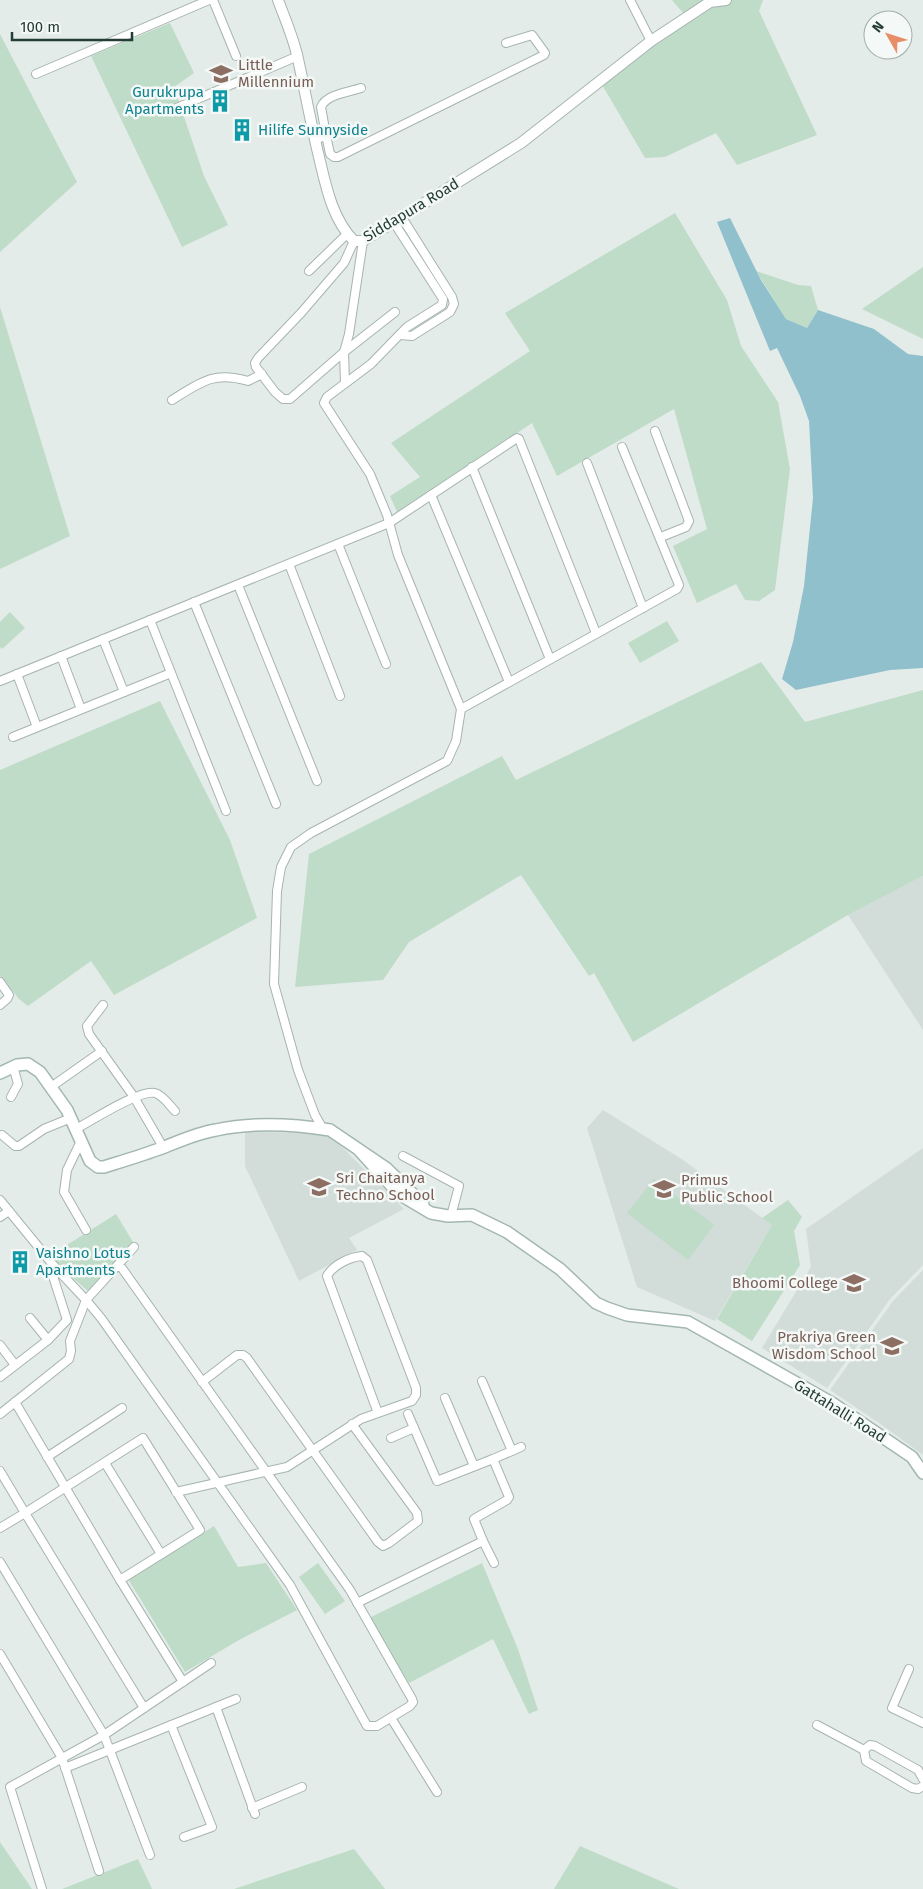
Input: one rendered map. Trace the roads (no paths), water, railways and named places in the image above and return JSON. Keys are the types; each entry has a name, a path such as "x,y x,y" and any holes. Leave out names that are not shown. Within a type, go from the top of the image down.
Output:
{"main road":[{"path":"0,1073 13,1066 28,1064 40,1072 71,1118 90,1161 98,1167 104,1167 195,1135 236,1126 285,1125 323,1129"},
{"name":"Gattahalli Road","path":"323,1129 330,1130 386,1168 431,1213 450,1216 472,1215 507,1232 560,1270 596,1303 607,1308 627,1315 688,1322 832,1403 912,1457 923,1473"}],"street":[{"path":"36,74 209,0"},
{"path":"213,0 236,56"},
{"name":"Siddapura Road","path":"278,0 298,56 327,189 336,214 354,239 397,219 521,143 651,41 710,2 726,0"},
{"path":"630,0 651,41"},
{"path":"361,88 330,98 323,103 326,135 330,154 334,157 338,157 544,56 545,53 532,35 506,43"},
{"path":"172,110 298,56"},
{"path":"315,140 326,135"},
{"path":"323,1129 315,1115 298,1070 274,984 277,891 282,867 291,847 311,833 447,761 456,741 461,709 398,555 389,523 370,474 324,403 327,397 371,364 407,327 442,305 443,299 397,219"},
{"path":"344,383 344,352 350,334 354,239"},
{"path":"309,271 354,239"},
{"path":"354,239 344,263 255,363 275,392 283,399 290,399 344,352 395,312"},
{"path":"172,400 198,384 214,377 230,376 248,381 262,374"},
{"path":"655,431 689,521 686,527 660,537"},
{"path":"0,681 389,523 514,438 519,438 596,633"},
{"path":"461,709 677,589 680,585 622,447"},
{"path":"587,463 643,608"},
{"path":"472,467 550,659"},
{"path":"431,495 509,682"},
{"path":"338,544 386,664"},
{"path":"289,564 340,696"},
{"path":"238,585 317,781"},
{"path":"194,602 276,804"},
{"path":"150,620 226,811"},
{"path":"103,639 124,692"},
{"path":"61,656 81,709"},
{"path":"13,737 171,673"},
{"path":"17,674 38,727"},
{"path":"0,982 9,995 0,1005"},
{"path":"103,1005 87,1026 89,1034 134,1097 163,1147"},
{"path":"51,1086 102,1050"},
{"path":"11,1097 18,1084 13,1066"},
{"path":"76,1129 141,1094 155,1093 175,1111"},
{"path":"2,1134 15,1146 19,1146 44,1129 71,1118"},
{"path":"81,1141 67,1170 64,1192 86,1230"},
{"path":"404,1156 459,1186 450,1216"},
{"path":"0,1200 54,1266 101,1318 290,1585 367,1726 377,1726 391,1718 413,1702 350,1590 119,1264"},
{"path":"0,1217 9,1211"},
{"path":"0,1414 69,1359 71,1351 70,1341 86,1300 134,1248"},
{"path":"176,1492 288,1467 352,1424 412,1401 416,1395 416,1388 367,1260 362,1256 353,1256 330,1271 327,1276 378,1413"},
{"path":"0,1376 48,1340 67,1320 52,1273 54,1266"},
{"path":"30,1318 48,1340"},
{"path":"0,1345 15,1365"},
{"path":"202,1382 237,1355 243,1355 378,1542 383,1546 389,1544 418,1521 417,1514 352,1424"},
{"path":"482,1381 512,1451"},
{"path":"445,1398 474,1466"},
{"path":"15,1402 120,1580 183,1682"},
{"path":"47,1457 122,1408"},
{"path":"408,1414 437,1481 521,1447"},
{"path":"391,1438 414,1428"},
{"path":"0,1528 144,1438 200,1530 120,1580"},
{"path":"492,1459 509,1497 474,1519 494,1564"},
{"path":"105,1462 162,1554"},
{"path":"0,1471 144,1708"},
{"path":"357,1603 483,1541"},
{"path":"0,1562 104,1735 150,1855"},
{"path":"0,1654 62,1758 99,1871"},
{"path":"42,1889 10,1787 104,1735 211,1664"},
{"path":"909,1669 892,1708 923,1723"},
{"path":"65,1768 236,1699"},
{"path":"216,1707 253,1811 302,1788"},
{"path":"391,1718 437,1792"},
{"path":"817,1725 864,1750"},
{"path":"171,1726 212,1827 184,1837"},
{"path":"864,1750 870,1745 876,1746 918,1770 923,1779"},
{"path":"864,1750 866,1761 912,1788 918,1789 923,1786"}],"water":[{"path":"730,218 761,280 786,319 807,328 818,310 874,329 908,354 923,356 923,668 890,670 796,690 782,679 793,642 804,586 813,498 809,421 800,396 777,348 770,351 717,222"}],"place":[{"name":"Little Millennium","path":"221,74"},
{"name":"Gurukrupa Apartments","path":"220,101"},
{"name":"Hilife Sunnyside","path":"242,130"},
{"name":"Sri Chaitanya Techno School","path":"319,1187"},
{"name":"Primus Public School","path":"664,1189"},
{"name":"Vaishno Lotus Apartments","path":"20,1262"},
{"name":"Bhoomi College","path":"854,1283"},
{"name":"Prakriya Green Wisdom School","path":"892,1346"}]}
